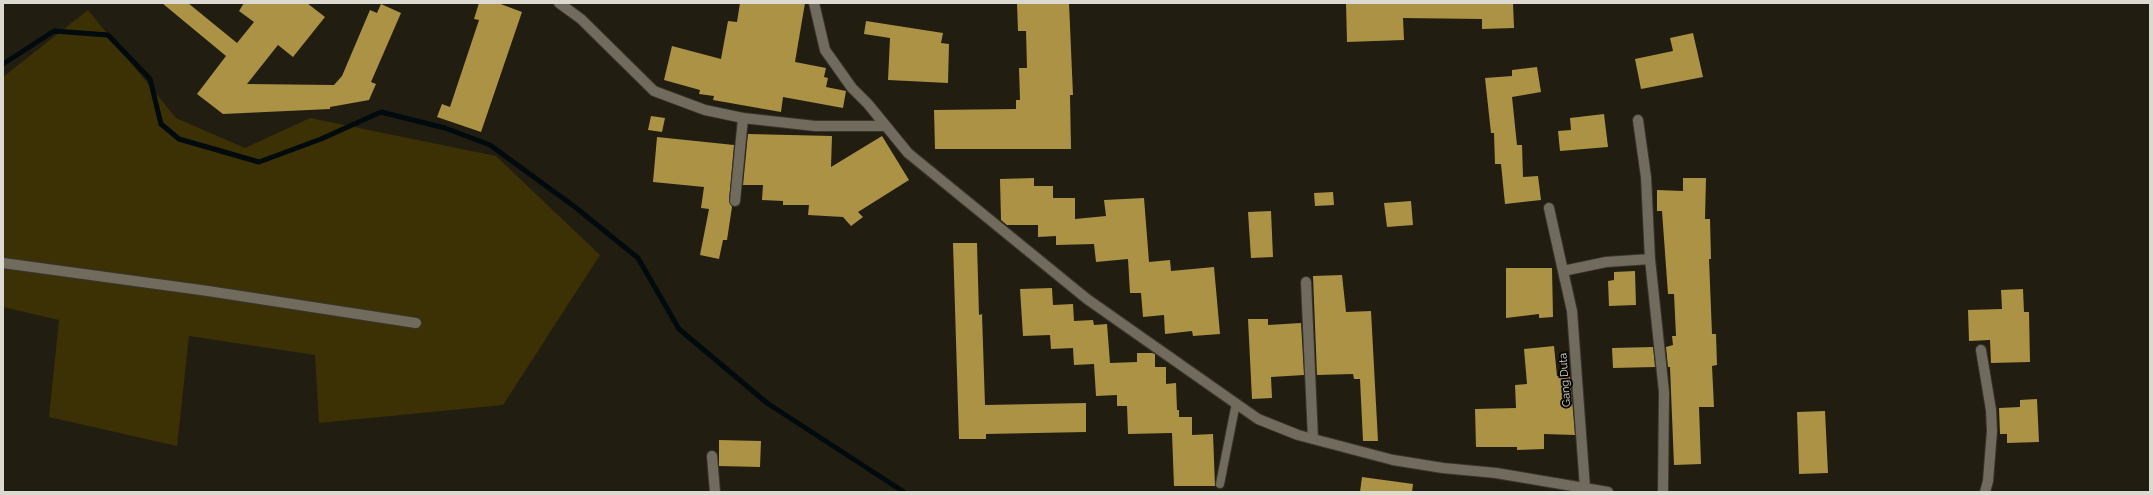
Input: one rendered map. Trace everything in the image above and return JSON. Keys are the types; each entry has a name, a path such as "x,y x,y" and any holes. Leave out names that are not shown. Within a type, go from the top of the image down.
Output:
{"street":[{"path":"559,3 582,19 654,91 705,110 744,118 814,126 884,126"},
{"path":"814,3 825,50 852,88 868,104 884,126 908,153 1087,300 1258,419 1277,428 1313,440 1418,464 1496,473 1584,490 1608,492"},
{"path":"735,201 744,118"},
{"path":"1638,120 1646,177 1650,259 1664,392 1663,492"},
{"name":"Gang Duta","path":"1549,208 1572,311 1584,490"},
{"path":"1563,271 1606,262 1650,259"},
{"path":"3,264 208,291 416,323"},
{"path":"1306,282 1313,440"},
{"path":"1980,350 1991,410 1992,431 1988,481 1985,492"},
{"path":"712,456 715,492"}],"lane":[{"path":"1220,484 1236,403"}],"shaded area":[{"path":"88,10 176,118 245,148 310,118 496,156 600,255 503,405 319,423 315,355 189,336 177,446 49,417 59,320 3,307 3,77"}],"building":[{"path":"162,3 188,3 237,43 254,22 239,11 244,3 307,3 325,17 293,57 278,45 247,84 334,85 342,76 370,10 377,13 381,4 401,13 371,82 376,84 369,100 330,107 330,109 223,114 197,94 226,56"},
{"path":"479,3 498,3 522,12 481,132 437,117 442,104 450,107 479,20 474,19"},
{"path":"740,3 805,3 795,62 826,68 824,77 828,78 826,87 846,91 843,108 783,97 781,112 713,100 714,96 699,94 700,90 664,80 672,46 721,59 728,21 737,22"},
{"path":"1017,3 1069,3 1073,95 1070,95 1071,149 935,149 934,110 1016,109 1016,100 1020,100 1019,68 1027,68 1026,31 1018,31"},
{"path":"1346,3 1513,3 1514,28 1482,29 1482,19 1403,18 1404,40 1347,42"},
{"path":"866,21 943,33 941,43 949,44 948,83 888,80 890,38 864,34"},
{"path":"1693,33 1703,77 1641,89 1635,59 1673,51 1670,38"},
{"path":"1537,67 1541,92 1512,97 1517,145 1522,145 1523,177 1538,176 1541,200 1505,204 1501,164 1495,164 1494,133 1491,133 1485,78 1512,76 1512,70"},
{"path":"1604,114 1608,147 1560,151 1558,131 1571,130 1570,118"},
{"path":"651,116 665,118 662,132 648,130"},
{"path":"748,134 832,136 831,167 882,136 909,180 858,212 863,217 851,226 843,217 808,215 809,205 783,205 783,201 762,200 763,185 743,185"},
{"path":"657,137 734,145 729,200 732,207 727,240 723,240 719,259 700,255 709,209 701,208 704,187 653,182"},
{"path":"1034,178 1034,186 1053,186 1053,198 1075,198 1075,219 1106,216 1104,200 1144,198 1149,262 1170,260 1171,271 1214,267 1220,334 1193,336 1192,331 1165,334 1164,315 1143,317 1141,293 1130,293 1128,259 1096,262 1094,244 1056,245 1056,236 1038,237 1038,225 1007,225 1001,220 1000,179"},
{"path":"1683,178 1706,178 1705,219 1710,219 1711,259 1709,259 1712,334 1716,334 1717,365 1712,366 1714,407 1699,407 1701,464 1674,465 1670,367 1668,367 1666,347 1673,345 1672,336 1676,336 1674,294 1668,294 1662,211 1657,211 1657,190 1683,191"},
{"path":"1333,192 1334,205 1315,206 1314,193"},
{"path":"1411,201 1413,225 1387,227 1384,203"},
{"path":"1271,211 1273,257 1251,258 1248,212"},
{"path":"953,243 977,243 979,315 982,314 985,405 1086,403 1086,432 986,434 986,439 959,439"},
{"path":"1506,268 1552,268 1553,317 1539,318 1539,314 1506,318"},
{"path":"1635,271 1636,305 1609,306 1608,281 1614,280 1614,272"},
{"path":"1342,275 1346,312 1371,311 1378,441 1363,441 1360,379 1354,379 1353,374 1317,375 1313,276"},
{"path":"1052,288 1053,305 1073,304 1074,321 1093,320 1094,325 1107,324 1110,363 1137,362 1137,353 1152,353 1155,354 1155,367 1166,367 1166,384 1176,383 1177,410 1179,410 1179,417 1192,417 1192,435 1213,434 1215,486 1174,486 1172,433 1128,434 1127,406 1117,406 1117,395 1096,396 1094,364 1074,365 1073,348 1051,349 1050,335 1023,336 1020,289"},
{"path":"2023,289 2024,312 2029,312 2030,362 1991,363 1990,340 1969,341 1968,310 2002,309 2001,290"},
{"path":"1248,319 1268,319 1268,325 1301,323 1304,375 1271,377 1272,398 1252,399"},
{"path":"1554,346 1557,376 1570,376 1575,435 1544,434 1544,449 1517,450 1517,447 1476,447 1475,409 1516,408 1515,385 1527,384 1524,349"},
{"path":"1653,347 1655,367 1613,368 1612,348"},
{"path":"2037,399 2039,442 2007,443 2007,434 2000,434 1999,408 2020,407 2020,400"},
{"path":"1825,411 1828,473 1799,474 1797,412"},
{"path":"719,440 761,441 760,467 719,466"},
{"path":"1362,477 1413,484 1412,492 1360,492"}],"waterway":[{"path":"3,64 54,31 108,35 150,79 161,124 179,139 259,162 321,139 381,112 445,128 490,145 575,207 638,258 679,329 767,403 904,492"}]}
